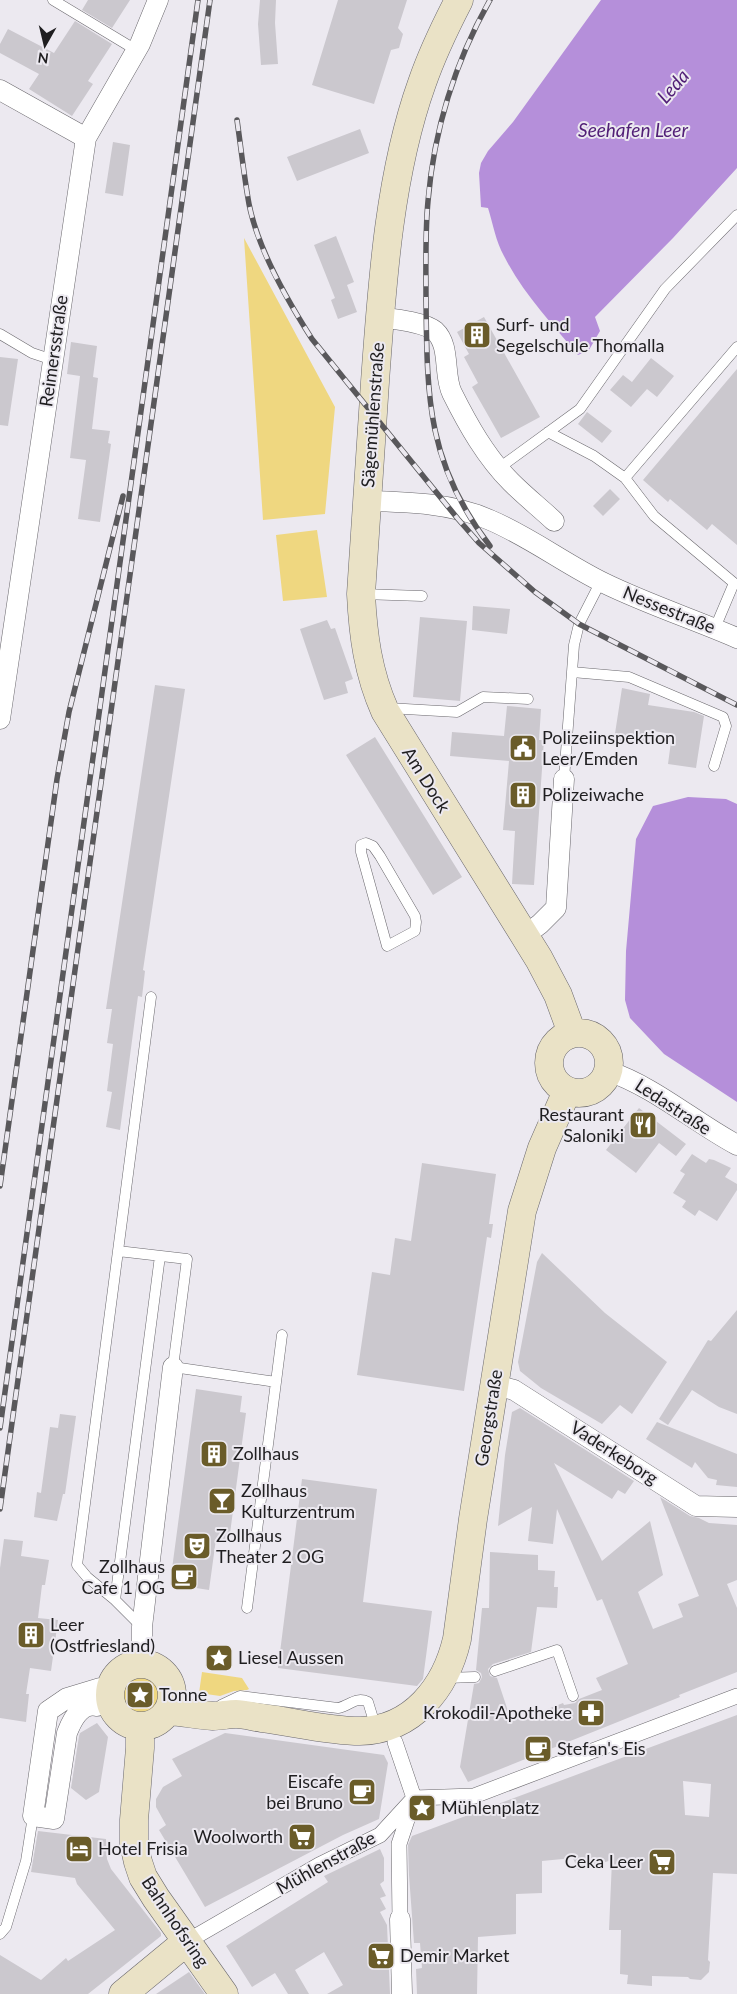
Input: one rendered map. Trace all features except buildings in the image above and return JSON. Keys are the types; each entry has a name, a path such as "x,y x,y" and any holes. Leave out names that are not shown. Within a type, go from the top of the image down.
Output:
{"main road":[{"name":"Sägemühlenstraße","path":"367,502 379,317 397,182 409,125 421,84 440,36 459,0"},
{"name":"Am Dock","path":"367,502 361,594 366,651 370,672 384,707 398,733 550,980 572,1033"},
{"path":"572,1033 587,1034 600,1041 608,1055 608,1070 604,1080 592,1090 577,1093 567,1091 554,1079 548,1063 551,1052 557,1042 572,1033"},
{"name":"Georgstraße","path":"387,1732 426,1703 444,1678 453,1658 522,1212 542,1148 567,1091"},
{"path":"142,1664 159,1670 168,1679 170,1700 154,1724 140,1726 125,1722 106,1698 122,1670 142,1664"},
{"path":"170,1700 216,1716 229,1710 344,1730 387,1732"},
{"name":"Bahnhofsring","path":"140,1726 134,1820 134,1844 138,1862 143,1877 186,1942 224,1994"},
{"name":"Mühlenstraße","path":"123,1994 186,1942"}],"street":[{"name":"Reimersstraße","path":"0,719 3,679 86,138 136,50 158,0"},
{"path":"0,90 86,138"},
{"name":"Sägemühlenstraße","path":"379,317 426,327 442,340 451,390 477,438 511,482 554,521"},
{"name":"Sägemühlenstraße","path":"367,502 408,503 448,507 488,519 601,581"},
{"name":"Nessestraße","path":"601,581 645,602 737,638"},
{"path":"524,936 540,924 556,908 564,779"},
{"name":"Ledastraße","path":"608,1070 635,1081 718,1135 737,1145"},
{"path":"142,1664 142,1626 173,1367"},
{"name":"Vaderkeborg","path":"495,1385 514,1390 696,1506 737,1506"},
{"path":"414,1798 474,1796 737,1696"},
{"path":"33,1816 48,1711 67,1698 106,1698"},
{"path":"387,1732 414,1798 399,1844 402,1994"},
{"name":"Mühlenstraße","path":"186,1942 319,1865 380,1835 414,1798"}],"lane":[{"path":"53,0 136,50"},
{"path":"499,468 580,409 665,289 737,215"},
{"path":"0,334 32,353 53,360"},
{"path":"625,478 737,347"},
{"path":"548,432 594,456 625,478 654,516 736,583 715,628"},
{"path":"564,779 574,645 579,624 601,581"},
{"path":"361,594 422,596"},
{"path":"572,672 629,677 723,717 726,726 714,766"},
{"path":"384,707 457,712 483,697 528,699"},
{"path":"366,842 373,846 380,856 415,916 414,931 387,946 383,938 361,852 361,845 366,842"},
{"path":"142,1626 115,1600 87,1578 77,1565 151,997"},
{"path":"118,1251 187,1259 173,1367 276,1382"},
{"path":"115,1600 160,1256"},
{"path":"247,1608 282,1336"},
{"path":"495,1670 557,1650 573,1696"},
{"path":"444,1678 475,1677"},
{"path":"0,1934 6,1927 26,1861 33,1816"}],"shaded area":[{"path":"244,238 335,407 325,514 263,520"},
{"path":"317,530 327,597 283,601 276,535"},
{"path":"202,1672 242,1678 249,1689 234,1691 220,1696 199,1693"},
{"path":"141,1677 148,1678 154,1682 158,1688 158,1702 154,1708 148,1712 141,1713 134,1712 128,1708 124,1702 123,1695 124,1688 128,1682 134,1678"},
{"path":"101,1714 115,1723 123,1736 110,1727"}],"water":[{"name":"Seehafen Leer","path":"601,0 737,0 737,168 673,238 595,317 600,331 589,350 578,355 528,295 501,251 488,208 481,207 479,173 481,163 488,151 513,122"},
{"path":"688,797 726,799 737,804 737,1102 664,1054 630,1018 625,1000 626,951 636,839 653,806"}],"railway":[{"path":"0,1428 198,0"},
{"path":"0,1509 210,0"},
{"path":"490,0 466,48 448,97 435,148 426,225 426,335 430,399 435,429 442,458 454,487 469,516 490,546"},
{"path":"237,120 247,194 253,221 266,257 283,291 312,339 458,519 479,543 535,592 579,624 737,705"},
{"path":"0,1186 57,779 69,712 123,496"}],"place":[{"name":"Surf- und Segelschule Thomalla","path":"477,335"},
{"name":"Polizeiinspektion Leer/Emden","path":"523,748"},
{"name":"Polizeiwache","path":"523,795"},
{"name":"Restaurant Saloniki","path":"643,1125"},
{"name":"Zollhaus","path":"214,1454"},
{"name":"Zollhaus Kulturzentrum","path":"222,1501"},
{"name":"Zollhaus Theater 2 OG","path":"197,1546"},
{"name":"Zollhaus Cafe 1 OG","path":"184,1577"},
{"name":"Leer (Ostfriesland)","path":"31,1635"},
{"name":"Liesel Aussen","path":"219,1658"},
{"name":"Tonne","path":"140,1695"},
{"name":"Krokodil-Apotheke","path":"591,1713"},
{"name":"Stefan's Eis","path":"538,1749"},
{"name":"Eiscafe bei Bruno","path":"362,1792"},
{"name":"Mühlenplatz","path":"422,1808"},
{"name":"Woolworth","path":"302,1837"},
{"name":"Hotel Frisia","path":"79,1849"},
{"name":"Ceka Leer","path":"662,1862"},
{"name":"Demir Market","path":"381,1956"}],"water label":[{"name":"Leda","path":"673,86"}]}
